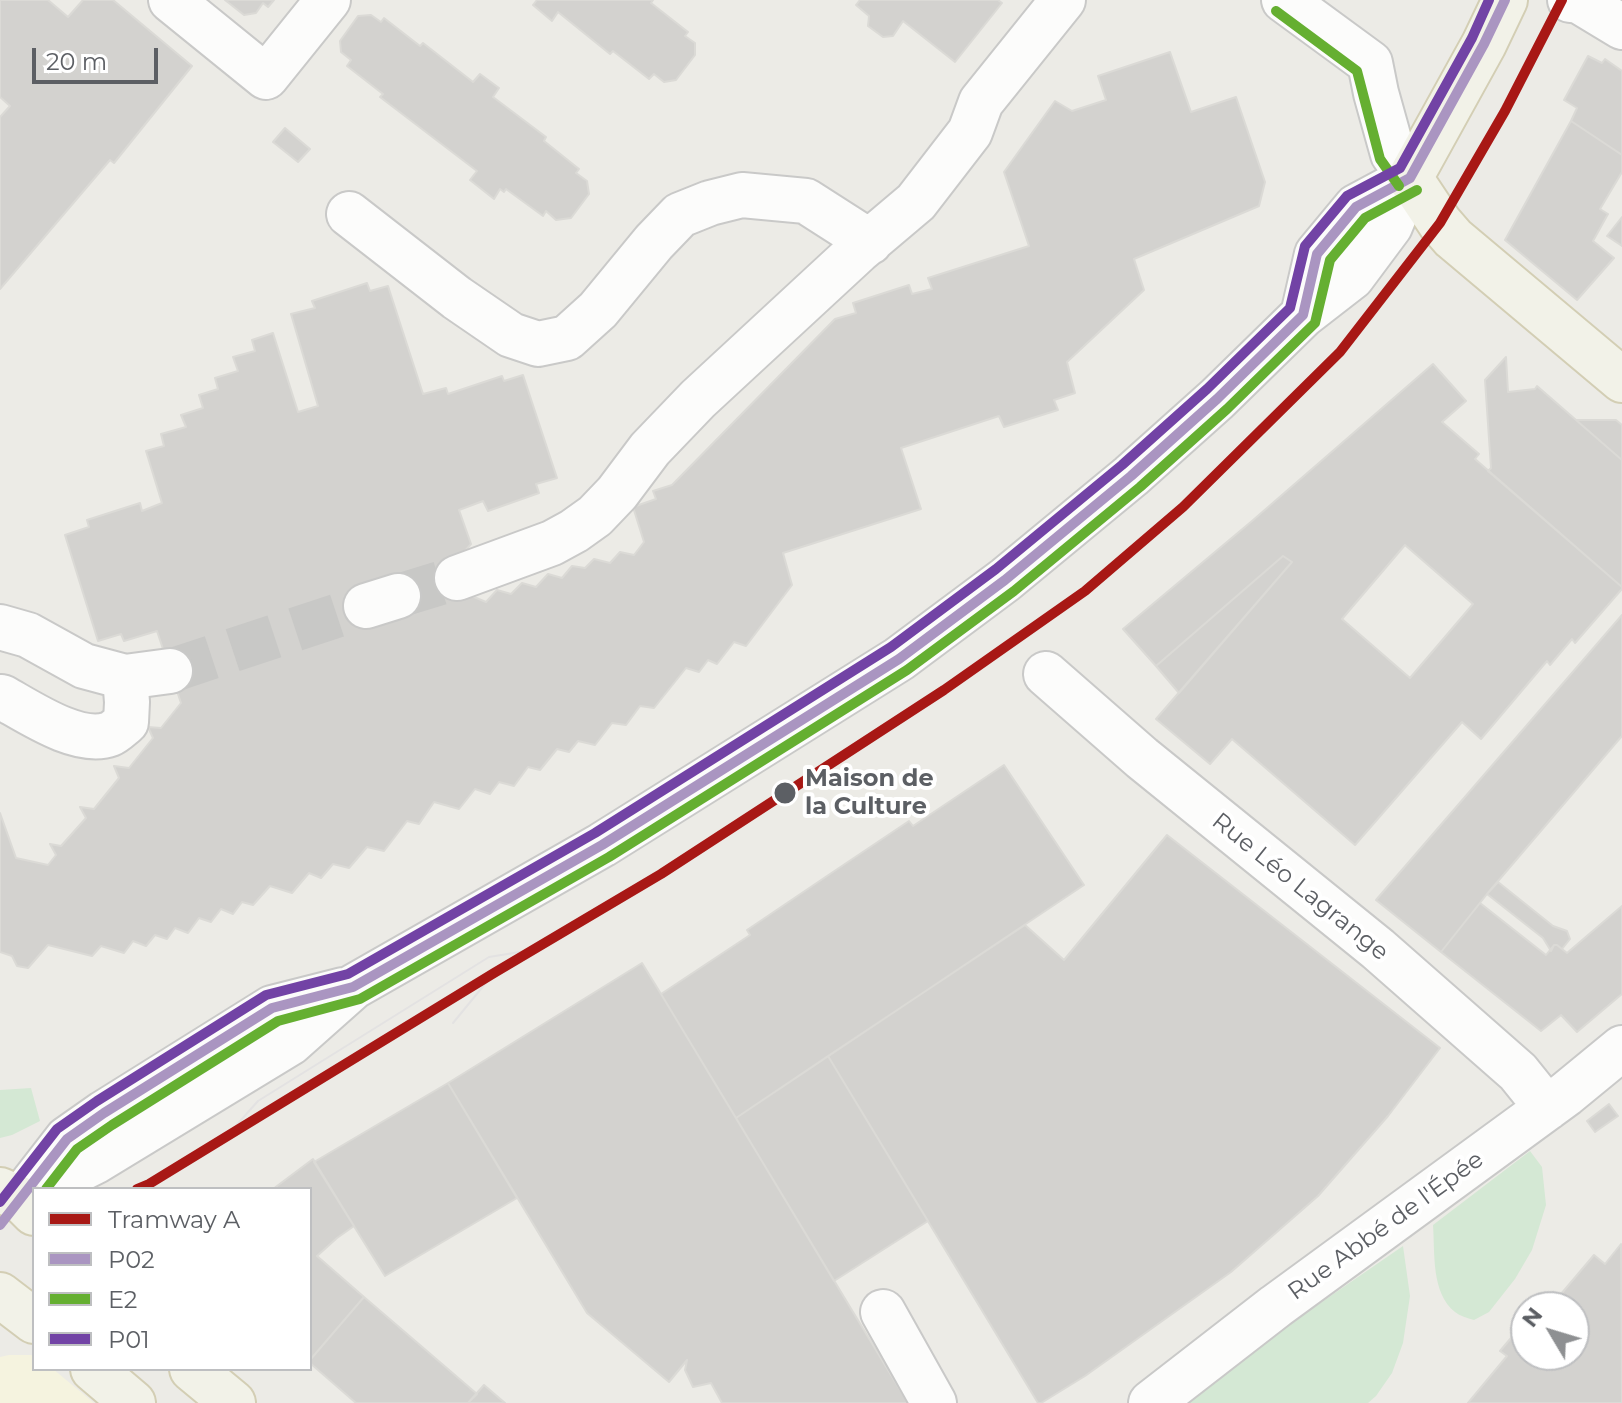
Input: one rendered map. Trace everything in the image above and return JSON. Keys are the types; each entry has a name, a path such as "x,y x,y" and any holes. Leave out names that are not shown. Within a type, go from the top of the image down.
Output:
{"main road":[{"path":"1505,0 1410,178 1453,238 1622,380"},
{"path":"0,1295 32,1319"},
{"path":"95,1371 133,1403"},
{"path":"194,1371 233,1403"}],"street":[{"path":"171,0 266,77 328,0"},
{"path":"457,578 552,543 595,516 617,493 650,449 698,399 916,202 970,132 981,102 1063,0"},
{"path":"21,1201 67,1139 272,1008 353,987 602,845 899,659 1005,580 1131,476 1217,399 1303,315 1352,277 1390,226 1410,178 1393,154 1370,63 1284,0"},
{"path":"1570,0 1579,1 1622,27"},
{"path":"349,214 457,298 511,335 538,344 567,338 598,310 680,215 710,203 742,195 806,201 870,242"},
{"path":"0,627 28,635 84,666 125,677 170,671"},
{"name":"Rue Léo Lagrange","path":"1046,674 1154,769 1378,949 1518,1072 1547,1108"},
{"path":"1,685 63,729 89,737 110,734 126,722 125,677"},
{"path":"1,685 78,710"},
{"name":"Rue Abbé de l'Épée","path":"1151,1403 1276,1306 1547,1108 1622,1048"},
{"path":"883,1312 934,1403"}],"shaded area":[{"path":"32,1355 32,1371 55,1371 94,1403 0,1403 0,1357"}],"green space":[{"path":"31,1088 40,1121 0,1138 0,1090"},
{"path":"1530,1151 1542,1167 1546,1205 1532,1250 1515,1279 1489,1312 1474,1320 1464,1317 1447,1304 1438,1284 1433,1225"},
{"path":"1403,1246 1410,1296 1403,1343 1392,1373 1368,1403 1189,1403 1184,1397"}],"building":[{"path":"0,0 48,0 68,17 83,0 113,0 192,66 114,163 110,160 0,289 0,117 10,106 0,97"},
{"path":"225,0 274,0 268,7 263,3 256,13 244,15"},
{"path":"537,0 653,0 651,3 688,32 685,36 695,43 695,55 676,80 664,82 654,74 649,79 613,51 610,54 558,12 552,21 533,5"},
{"path":"860,0 998,0 1002,3 955,62 903,21 893,36 883,37 868,26 869,16 856,5"},
{"path":"371,15 381,22 384,18 420,46 423,43 473,82 480,74 499,88 493,97 546,137 544,141 579,169 576,173 587,181 589,194 571,218 556,220 546,211 543,216 506,189 504,192 500,189 494,199 470,180 477,171 380,97 383,94 347,66 351,60 341,52 340,41 358,16"},
{"path":"1170,52 1191,112 1236,97 1265,182 1259,206 1134,259 1144,290 1067,362 1075,393 1054,400 1058,410 1004,427 999,416 901,448 921,509 783,553 792,585 746,646 734,642 717,664 708,660 699,672 686,668 654,708 640,706 626,725 612,723 595,745 578,741 569,752 557,749 540,770 528,767 514,786 499,782 490,794 475,789 459,809 434,802 419,824 407,821 384,851 367,847 349,868 333,864 321,878 309,873 292,893 270,886 253,905 242,902 233,914 221,909 211,922 199,918 188,933 175,928 167,939 155,935 146,946 133,941 124,953 101,946 92,956 48,945 28,968 17,966 12,956 0,952 0,813 16,858 48,865 56,855 50,844 61,846 86,818 80,807 94,809 119,778 114,766 129,768 153,738 148,727 161,728 181,703 157,631 124,641 121,634 98,641 65,535 89,527 87,520 140,503 142,511 162,503 146,451 164,446 161,434 186,427 181,415 203,408 199,395 218,389 215,378 238,371 233,357 255,351 252,340 273,333 298,412 318,406 291,314 315,308 312,301 367,283 370,291 388,286 423,394 446,388 448,394 502,376 504,381 523,375 557,478 536,484 539,493 488,511 483,501 459,510 471,544 453,565 395,588 400,601 462,592 486,602 497,590 511,594 522,583 536,587 548,574 562,578 572,566 585,568 594,559 610,563 620,552 634,555 644,542 633,507 656,499 653,491 672,485 835,319 856,313 853,303 909,285 912,294 932,289 928,278 1029,246 1004,172 1055,101 1072,111 1106,100 1098,76"},
{"path":"1588,56 1602,63 1605,59 1622,71 1622,155 1571,121 1577,108 1564,100"},
{"path":"1571,121 1622,155 1622,172 1600,209 1608,214 1593,241 1614,258 1577,300 1505,240"},
{"path":"285,128 310,149 298,162 273,142"},
{"path":"1622,217 1622,246 1607,236"},
{"path":"1506,357 1508,392 1535,389 1537,386 1622,460 1622,587 1488,471 1491,468 1485,380"},
{"path":"1433,364 1466,401 1442,422 1479,454 1475,459 1622,589 1575,643 1572,639 1550,665 1547,661 1481,739 1462,722 1355,845 1232,739 1210,764 1156,719 1292,562 1283,556 1156,666 1123,629","holes":["1405,545 1473,604 1410,678 1342,619"]},
{"path":"1576,420 1616,420 1622,425 1622,460"},
{"path":"1283,556 1292,562 1179,693 1156,666"},
{"path":"453,565 462,592 400,601 395,588"},
{"path":"1622,615 1622,736 1441,952 1376,900"},
{"path":"1004,765 1084,885 736,1118 661,994 750,935 747,930 909,821 913,826"},
{"path":"1167,835 1440,1048 1388,1116 1318,1196 1231,1272 1085,1376 1038,1403 828,1056 1025,925 1064,960"},
{"path":"1498,882 1553,926 1567,931 1570,939 1562,949 1554,945 1551,951 1543,938 1487,894"},
{"path":"1480,903 1546,955 1554,945 1567,953 1622,906 1622,994 1577,1032 1561,1015 1541,1031 1441,952"},
{"path":"642,963 908,1403 722,1403 711,1383 693,1387 685,1370 687,1360 669,1382 587,1313 448,1083"},
{"path":"828,1056 928,1221 834,1281 736,1118"},
{"path":"448,1083 517,1198 385,1276 314,1162"},
{"path":"1609,1104 1618,1116 1595,1132 1587,1121"},
{"path":"313,1159 354,1226 317,1256 364,1297 312,1358 312,1187 276,1187"},
{"path":"1621,1244 1622,1403 1468,1403 1507,1356 1500,1351 1510,1339 1510,1371 1590,1371 1590,1291 1564,1291 1594,1255 1605,1264"},
{"path":"364,1297 477,1394 468,1403 356,1403 312,1365 312,1358"},
{"path":"484,1385 505,1403 468,1403"}],"tunnel":[{"path":"398,596 457,578"},
{"path":"170,671 366,606"}],"tram line":[{"name":"A","path":"142,1187 661,874 944,690 1085,591 1183,507 1340,352 1440,223 1505,111 1562,0"},
{"path":"225,1138 258,1101 489,957 532,950"},
{"path":"453,1023 494,973"}],"transit line":[{"name":"P01","path":"0,1202 57,1129 97,1101 266,995 348,974 595,833 891,647 996,569 1122,465 1207,389 1290,308 1305,246 1347,196 1400,168 1472,38 1489,0"},
{"name":"P02","path":"0,1225 67,1139 104,1113 272,1008 353,987 602,845 899,659 1005,580 1131,476 1217,399 1303,315 1317,254 1356,207 1410,178 1505,0"},
{"name":"E2","path":"1276,11 1357,71 1380,159 1399,186"},
{"name":"E2","path":"48,1187 77,1149 278,1021 360,999 609,857 907,670 1014,591 1140,487 1227,409 1315,323 1330,260 1365,218 1417,190"}],"place":[{"name":"Maison de la Culture","path":"785,793"}]}
